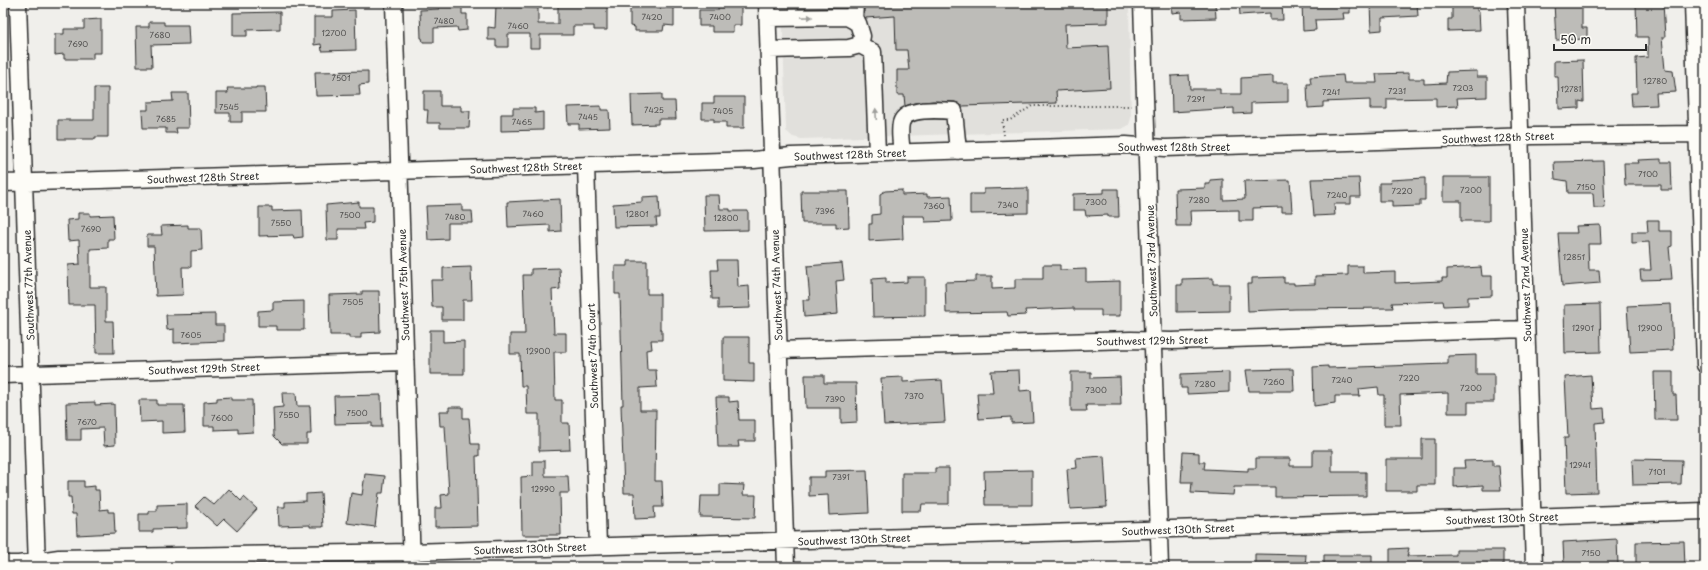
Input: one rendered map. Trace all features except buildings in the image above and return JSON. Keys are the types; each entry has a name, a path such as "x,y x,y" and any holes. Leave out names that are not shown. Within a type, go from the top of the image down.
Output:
{"street":[{"name":"Southwest 77th Avenue","path":"18,3 37,564"},
{"name":"Southwest 75th Avenue","path":"394,3 412,560"},
{"path":"854,20 855,3"},
{"name":"Southwest 73rd Avenue","path":"1142,3 1160,567"},
{"name":"Southwest 72nd Avenue","path":"1516,3 1534,567"},
{"path":"1693,3 1705,365"},
{"path":"767,10 846,17 854,20 858,23 862,36 860,45"},
{"name":"Southwest 74th Avenue","path":"767,10 786,567"},
{"path":"768,50 850,48 860,45 872,52 877,153"},
{"path":"902,152 901,123 905,117 918,111 940,110 954,112 958,151"},
{"name":"Southwest 128th Street","path":"3,184 754,160 791,156 902,152 1126,146 1172,148 1521,136 1697,134"},
{"name":"Southwest 74th Court","path":"586,165 598,546"},
{"name":"Southwest 129th Street","path":"778,350 1526,329"},
{"name":"Southwest 129th Street","path":"3,374 405,362"},
{"name":"Southwest 130th Street","path":"3,564 37,564 67,558 412,560 598,546 1159,530 1705,511"}],"path":[{"path":"1004,136 1002,120 1010,120 1032,106 1132,106"}],"shaded area":[{"path":"782,3 1129,3 1131,118 1129,125 1122,129 801,139 793,137 786,131"}]}
